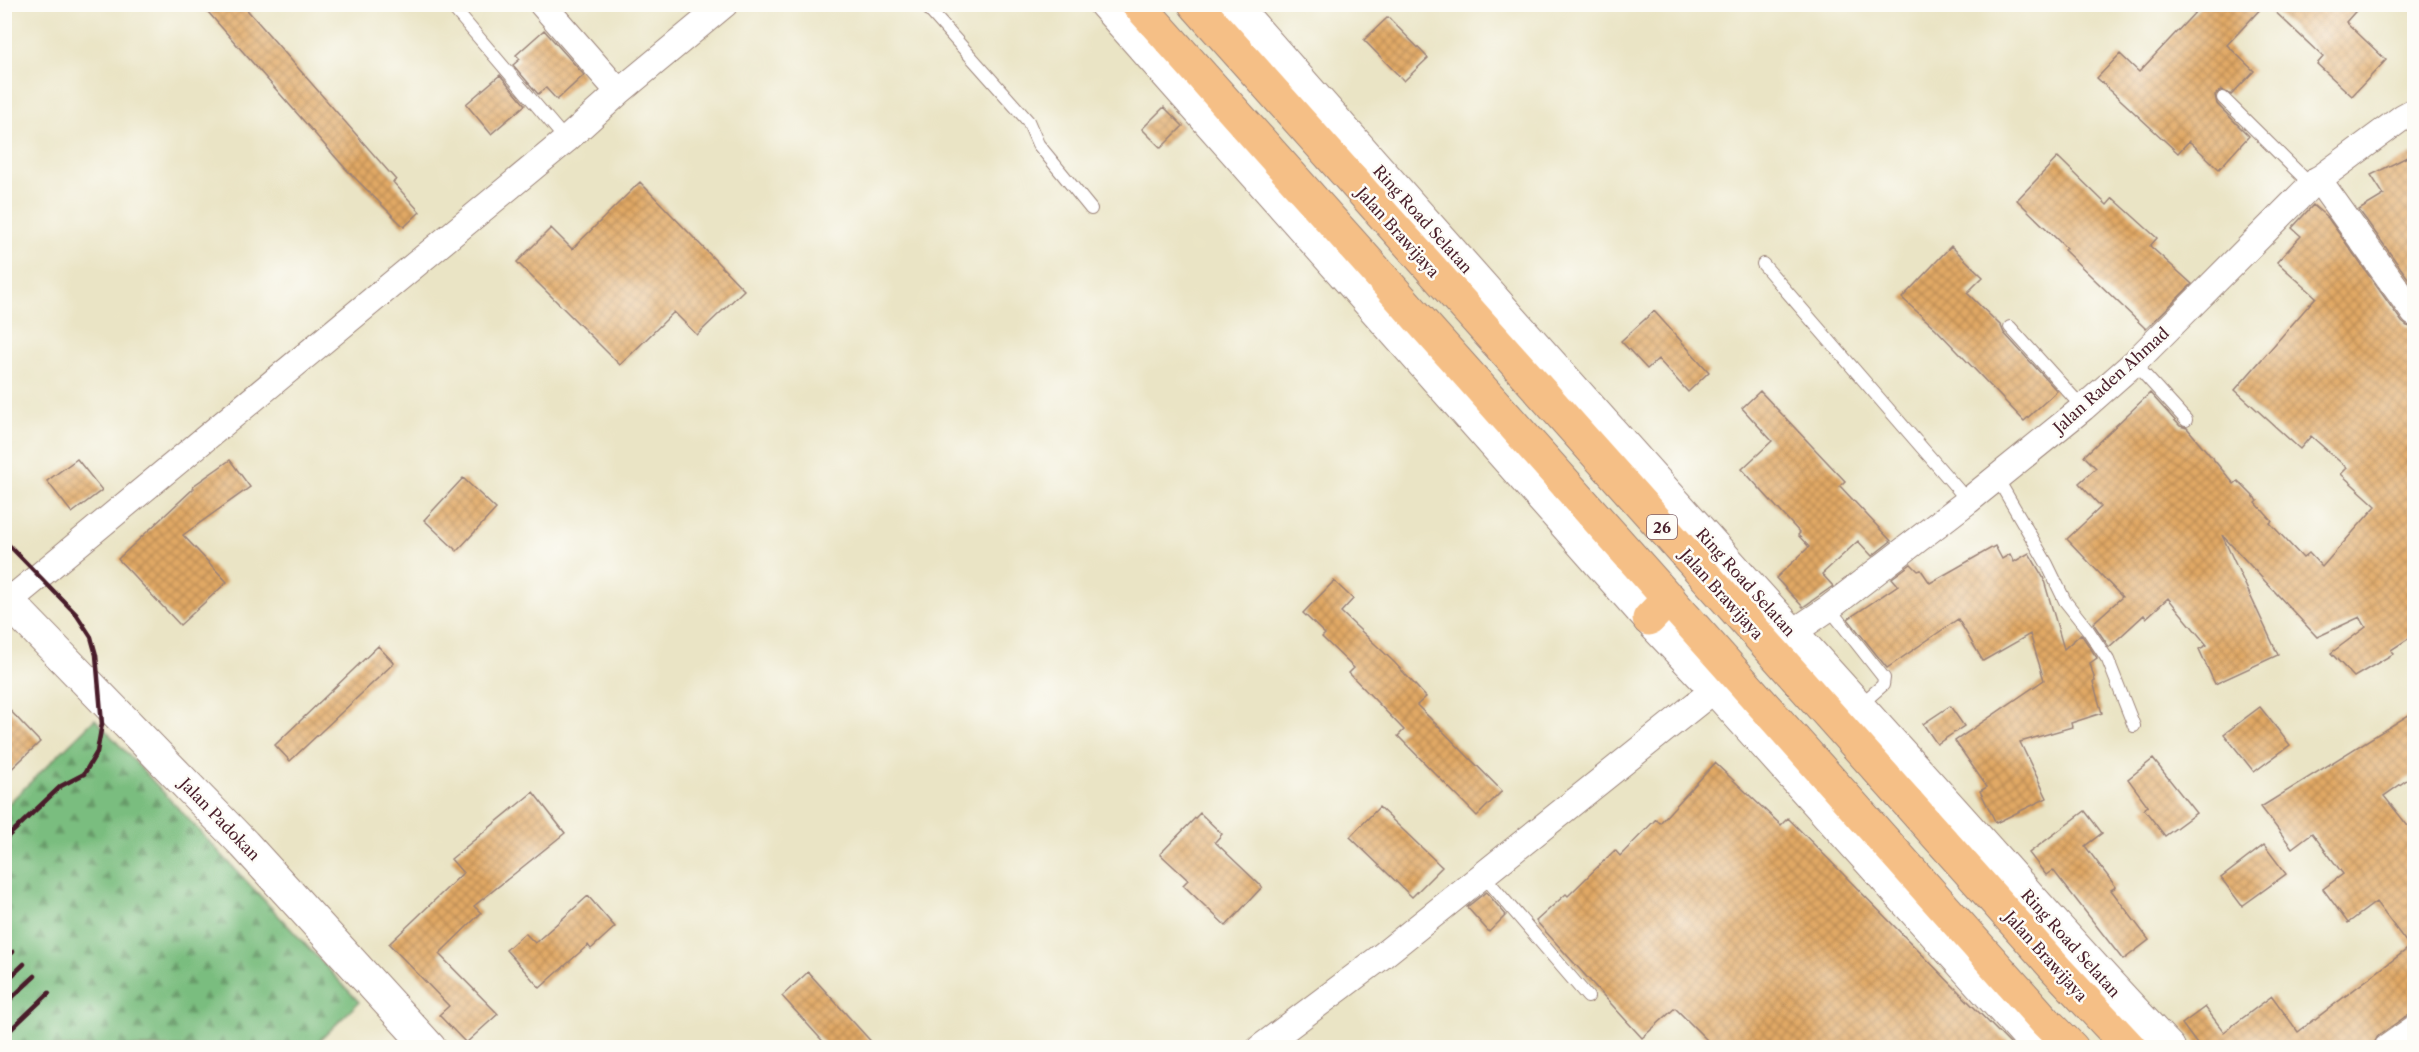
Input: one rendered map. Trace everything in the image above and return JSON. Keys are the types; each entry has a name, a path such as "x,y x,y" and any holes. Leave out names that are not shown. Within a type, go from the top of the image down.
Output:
{"highway":[{"name":"26","path":"1138,4 1659,609 2045,1021 2072,1047"},
{"name":"Jalan Brawijaya","path":"1196,4 1849,715 2057,970 2130,1047"}],"street":[{"path":"542,4 619,92"},
{"path":"6,601 566,140 619,92 725,4"},
{"path":"1105,4 1659,609 1715,689 2030,1045"},
{"name":"Ring Road Selatan","path":"1233,4 1792,633 1849,715 2169,1047"},
{"name":"Jalan Raden Ahmad","path":"1792,633 1829,608 1968,501 2083,408 2140,370 2403,117 2415,111"},
{"path":"2325,194 2415,314"},
{"name":"Jalan Padokan","path":"6,601 244,844 429,1047"},
{"path":"1260,1047 1377,960 1715,689"},
{"path":"2387,1047 2415,1029"}],"lane":[{"path":"450,4 566,140"},
{"path":"924,4 1028,122 1038,144 1091,209"},
{"path":"2223,98 2325,194"},
{"path":"1763,264 1968,501"},
{"path":"2010,327 2083,408"},
{"path":"2140,370 2186,420"},
{"path":"1997,478 2047,564 2065,601 2108,660 2134,726"},
{"path":"1829,608 1884,678 1883,685 1849,715"},
{"path":"1483,875 1588,997"}],"green space":[{"path":"95,719 359,1002 313,1047 5,1047 5,807"}],"building":[{"path":"201,4 242,4 396,180 393,182 420,212 404,227 345,168"},
{"path":"2203,4 2265,4 2227,45 2254,71 2231,95 2221,90 2215,95 2217,104 2249,136 2219,169 2189,141 2178,153 2097,78 2120,54 2139,72"},
{"path":"2267,4 2362,4 2346,22 2386,60 2352,96 2317,64 2323,57"},
{"path":"1388,17 1428,58 1404,81 1364,40"},
{"path":"544,30 584,75 557,100 546,88 538,94 513,65 520,59 516,55"},
{"path":"500,75 525,105 491,134 466,104"},
{"path":"1164,107 1183,126 1161,148 1142,129"},
{"path":"2415,153 2415,288 2359,210 2384,195 2371,175"},
{"path":"2058,157 2107,205 2113,198 2157,238 2150,246 2192,284 2146,329 2064,250 2066,248 2017,200"},
{"path":"640,182 744,290 697,335 674,312 620,365 517,262 551,228 572,249"},
{"path":"2313,205 2328,218 2402,322 2415,328 2414,635 2391,650 2393,654 2354,677 2331,653 2366,627 2360,617 2317,637 2222,535 2278,655 2215,684 2199,649 2207,645 2168,598 2146,618 2144,615 2109,647 2093,623 2122,597 2067,539 2101,507 2079,483 2096,468 2084,456 2150,393 2180,426 2187,428 2234,484 2238,481 2258,501 2256,503 2272,521 2270,523 2303,558 2309,553 2322,567 2376,506 2341,474 2347,468 2311,436 2300,449 2235,390 2316,297 2277,262 2301,236 2292,228"},
{"path":"1951,246 1983,277 1967,293 2001,326 2004,333 2057,391 2024,421 1936,329 1902,298"},
{"path":"1654,311 1709,372 1688,392 1658,359 1647,369 1621,341"},
{"path":"1760,391 1845,481 1840,486 1891,541 1872,556 1858,541 1822,574 1833,586 1803,607 1776,578 1809,547 1798,535 1800,533 1742,469 1772,441 1742,408"},
{"path":"77,459 102,490 72,513 47,481"},
{"path":"230,460 250,487 183,535 227,582 180,625 118,559 194,488 193,486"},
{"path":"463,478 496,509 457,551 424,520"},
{"path":"1995,546 2002,559 2010,554 2014,562 2029,553 2043,577 2064,649 2081,634 2097,658 2090,663 2102,713 2071,723 2072,727 2020,742 2047,798 1996,823 1980,791 1987,787 1955,741 2044,680 2030,634 1983,661 1958,619 1887,668 1848,619 1898,585 1892,578 1911,564 1918,571 1921,570 1930,583"},
{"path":"1334,581 1353,599 1341,612 1394,662 1426,697 1417,705 1502,791 1477,816 1398,736 1404,730 1349,673 1354,668 1322,637 1325,634 1303,613"},
{"path":"378,646 394,663 290,761 275,745"},
{"path":"4,704 40,742 4,776"},
{"path":"1950,706 1964,726 1937,744 1923,724"},
{"path":"2260,707 2290,745 2254,772 2224,734"},
{"path":"2415,711 2415,774 2384,796 2415,835 2415,1014 2405,1017 2378,1036 2372,1047 2199,1047 2182,1024 2205,1007 2224,1032 2272,996 2298,1032 2410,947 2376,902 2348,923 2323,889 2343,874 2312,833 2292,848 2261,807"},
{"path":"2153,759 2196,813 2165,836 2144,809 2148,806 2128,779"},
{"path":"1715,763 1781,825 1788,818 2013,1047 1714,1047 1675,1008 1642,1038 1536,921 1566,894 1568,896 1615,850 1620,856 1656,819 1660,823"},
{"path":"533,792 565,833 474,906 481,913 439,954 498,1014 466,1043 439,1015 449,1006 389,944 463,873 451,859"},
{"path":"1379,807 1442,867 1412,897 1350,837"},
{"path":"2085,811 2102,833 2085,846 2116,887 2111,890 2149,940 2123,960 2053,870 2046,875 2029,853"},
{"path":"1200,813 1222,834 1215,842 1262,887 1226,926 1183,885 1188,880 1160,854"},
{"path":"2264,845 2286,874 2242,906 2221,878"},
{"path":"1486,892 1506,915 1489,932 1467,907"},
{"path":"588,896 615,927 591,949 588,945 540,988 506,950 525,933 535,943"},
{"path":"808,972 876,1047 828,1047 782,996"}],"railway":[{"path":"4,540 76,614 91,637 96,655 102,724 97,752 84,774 61,786 4,840"},
{"path":"4,960 13,952"},
{"path":"4,983 24,964"},
{"path":"4,1005 35,976"},
{"path":"4,1036 49,993"}]}
